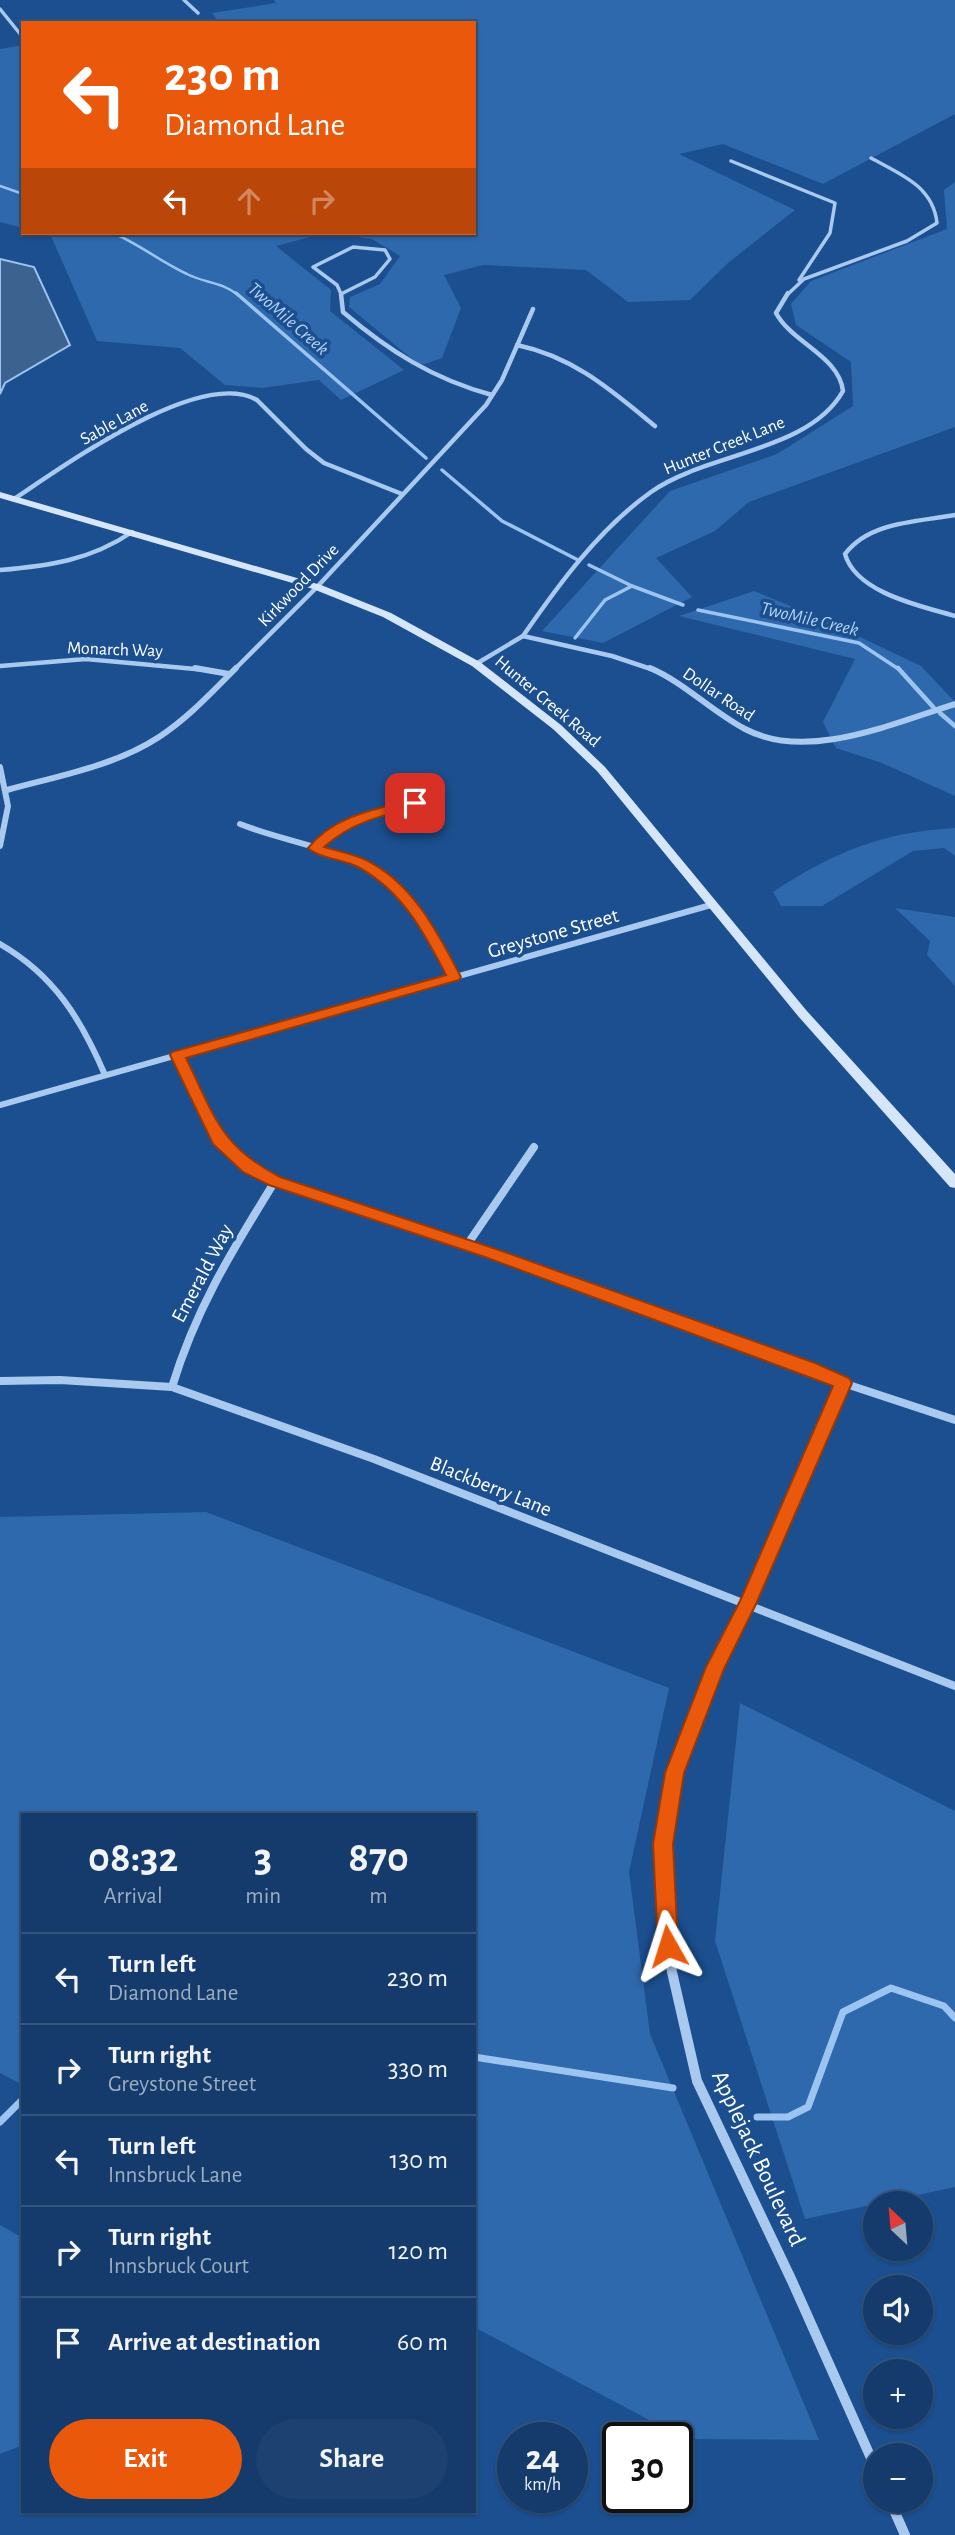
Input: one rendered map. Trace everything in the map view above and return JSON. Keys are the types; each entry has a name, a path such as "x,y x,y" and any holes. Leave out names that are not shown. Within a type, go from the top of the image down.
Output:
{"main road":[{"name":"Hunter Creek Road","path":"0,495 317,587 387,615 476,664 557,727 601,769 802,1013 955,1183"}],"street":[{"path":"184,0 198,13"},
{"path":"0,9 21,34"},
{"path":"797,283 906,241 937,223 933,204 918,186 871,158"},
{"name":"Hunter Creek Lane","path":"523,636 570,574 624,514 645,495 671,480 795,432 824,413 841,397 843,385 831,368 777,319 777,308 830,233 835,204 731,161"},
{"path":"341,294 379,274 390,254 376,247 353,247 313,267 337,285 343,312 404,362 438,379 492,395"},
{"name":"Kirkwood Drive","path":"8,790 89,768 146,746 189,715 317,587 492,395 533,309"},
{"path":"517,345 554,352 581,365 655,426"},
{"name":"Sable Lane","path":"14,499 131,426 206,396 236,391 251,396 316,458 402,494"},
{"path":"955,515 870,534 856,540 848,548 846,557 850,566 874,588 955,616"},
{"path":"0,570 59,565 87,558 110,549 132,532"},
{"path":"476,664 523,636"},
{"name":"Dollar Road","path":"523,636 624,659 664,674 750,732 780,741 797,742 842,734 955,704"},
{"name":"Monarch Way","path":"0,666 51,661 136,661 229,674"},
{"path":"0,767 8,790 6,826 0,846"},
{"path":"315,848 336,829 363,816 435,799"},
{"path":"240,824 266,835 362,863 397,888 428,927 454,977"},
{"name":"Greystone Street","path":"0,1105 711,905"},
{"path":"0,944 28,959 49,977 66,997 86,1030 105,1075"},
{"path":"177,1055 219,1140 249,1168 275,1181 467,1245 809,1367 843,1383 955,1420"},
{"path":"467,1245 534,1147"},
{"name":"Emerald Way","path":"172,1387 187,1338 216,1276 275,1181"},
{"name":"Blackberry Lane","path":"0,1381 60,1380 172,1387 374,1458 955,1686"},
{"name":"Applejack Boulevard","path":"843,1383 747,1604 715,1667 674,1773 663,1844 665,1920 671,1972 697,2081 792,2281 864,2443"},
{"path":"895,2513 905,2535"}],"shaded area":[{"path":"274,0 955,0 955,114 823,184 723,144 679,154 795,210 728,263 690,300 628,302 586,270 483,265 444,275 461,308 442,358 425,364 417,363 349,307 350,297 380,284 400,256 372,239 343,235 476,235 476,21 218,21 212,13 276,3"},
{"path":"21,45 21,227 0,222 0,49"},
{"path":"955,182 955,427 749,502 715,531 656,558 692,597 603,643 542,631 670,491 777,454 853,406 851,362 796,325 791,304 811,281 947,229 944,190"},
{"path":"47,235 317,235 276,246 331,290 330,311 404,370 341,400 319,380 262,388 225,385 180,348 97,341 51,236"},
{"path":"0,259 34,267 70,345 5,383 0,394"},
{"path":"754,591 818,617 921,666 955,702 955,796 882,763 836,748 823,722 855,659 679,616"},
{"path":"955,828 955,856 944,848 913,851 822,906 781,906 773,892 817,866 860,846 905,834"},
{"path":"895,908 955,917 955,986 927,955 930,941"},
{"path":"206,1512 669,1688 629,1872 650,2034 819,2440 693,2439 693,2422 653,2422 476,2328 476,1813 21,1813 21,2084 0,2073 0,1517"},
{"path":"740,1703 955,1811 955,2187 933,2192 863,2191 863,2207 805,2219 715,1941"},
{"path":"0,2225 21,2237 21,2446 0,2454"}],"waterway":[{"name":"TwoMile Creek","path":"0,186 21,193"},
{"name":"TwoMile Creek","path":"117,235 187,274 238,295"},
{"name":"TwoMile Creek","path":"236,293 426,458"},
{"name":"TwoMile Creek","path":"442,470 502,521 578,560"},
{"name":"TwoMile Creek","path":"589,565 632,586"},
{"path":"575,638 605,600 632,586"},
{"name":"TwoMile Creek","path":"632,586 683,605"},
{"name":"TwoMile Creek","path":"698,610 859,643 900,670"},
{"name":"TwoMile Creek","path":"900,670 934,708"},
{"path":"940,713 955,726"},
{"path":"757,2117 788,2117 808,2107 843,2012 891,1988 944,2006 955,2018"},
{"path":"476,2057 673,2088"},
{"path":"0,2122 21,2101"}],"route":[{"path":"415,803 363,816 336,829 315,848 362,863 397,888 428,927 454,977 177,1055 219,1140 228,1152 249,1168 275,1181 513,1261 809,1367 843,1383 747,1604 715,1667 674,1773 663,1844 668,1946"}]}
